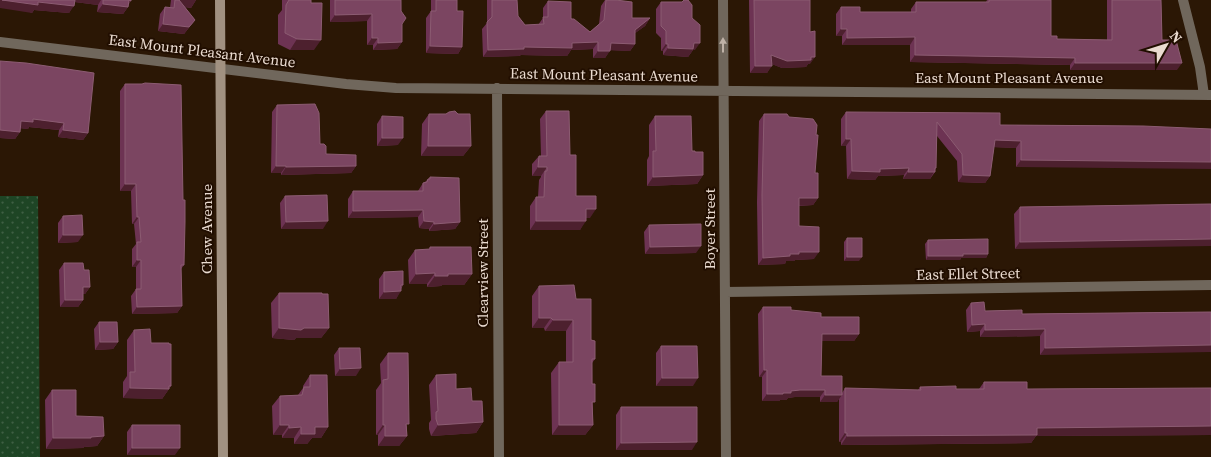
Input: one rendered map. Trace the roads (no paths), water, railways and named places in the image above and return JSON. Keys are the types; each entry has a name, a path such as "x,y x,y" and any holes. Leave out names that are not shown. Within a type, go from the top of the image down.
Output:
{"street":[{"name":"Chew Avenue","path":"220,0 224,457"},
{"name":"Boyer Street","path":"723,0 726,457"},
{"path":"1183,0 1207,95"},
{"name":"East Mount Pleasant Avenue","path":"0,42 372,86 1207,95"},
{"name":"Clearview Street","path":"497,88 499,457"},
{"name":"East Ellet Street","path":"725,292 1211,286"}]}
